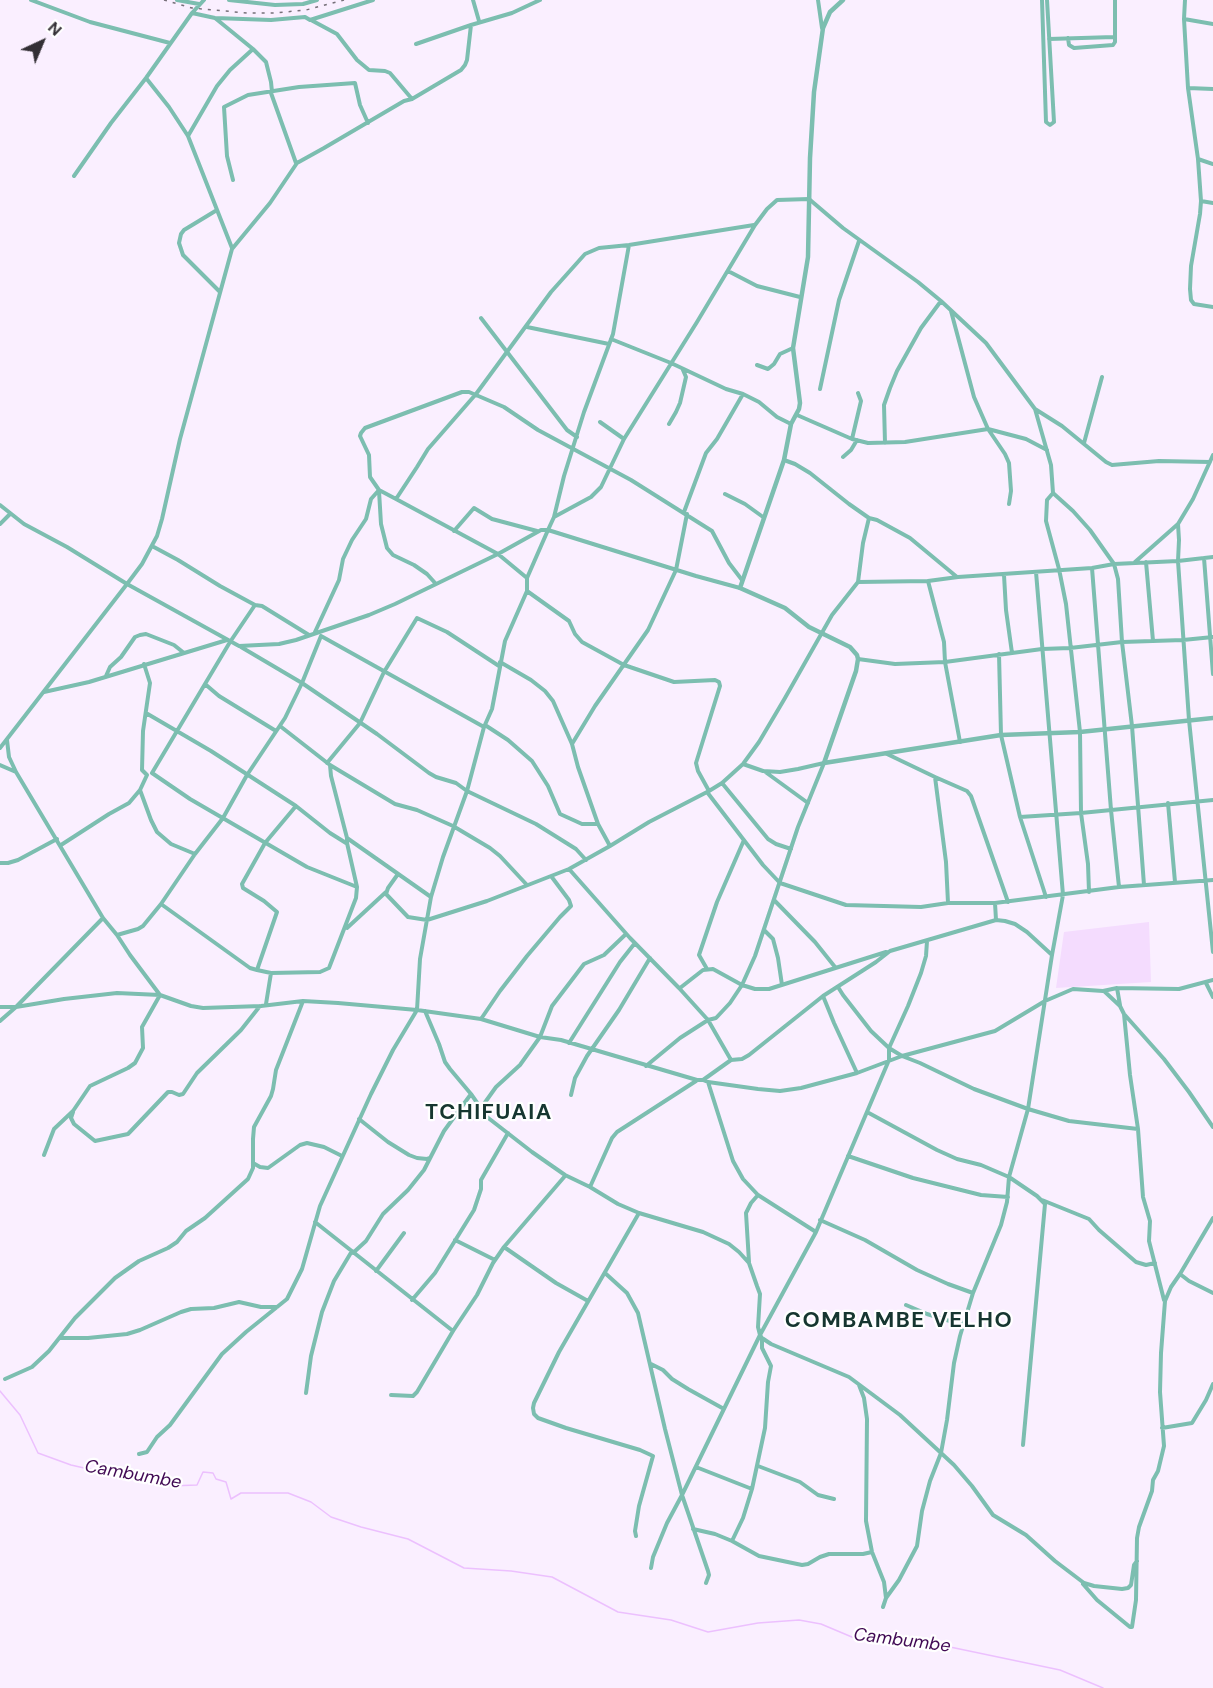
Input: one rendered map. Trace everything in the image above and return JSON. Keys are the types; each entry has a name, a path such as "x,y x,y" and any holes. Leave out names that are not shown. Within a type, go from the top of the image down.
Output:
{"street":[{"path":"31,0 90,22 170,43"},
{"path":"177,0 199,4"},
{"path":"74,176 192,13 204,0"},
{"path":"229,0 275,5 303,4 316,0"},
{"path":"310,20 373,0"},
{"path":"473,0 480,21"},
{"path":"416,44 480,21 512,13 540,0"},
{"path":"740,588 784,460 791,424 797,415 800,403 793,348 807,257 811,125 822,28 819,0"},
{"path":"822,28 830,12 843,0"},
{"path":"1042,0 1046,122 1050,125 1054,122 1047,0"},
{"path":"1068,38 1070,45 1074,48 1114,43 1115,0"},
{"path":"1186,0 1184,19 1188,88 1198,159 1201,201 1191,266 1191,300 1198,306 1213,307"},
{"path":"192,13 215,18 271,20 305,17 338,33 357,60 369,70 390,73 412,99"},
{"path":"215,18 266,62 271,93 295,163 297,162"},
{"path":"1184,19 1213,24"},
{"path":"0,748 127,584 152,546 162,519 180,439 232,249 270,203 297,162 464,68 471,25"},
{"path":"1043,39 1114,37"},
{"path":"188,136 217,86 253,49"},
{"path":"146,78 188,136 232,249"},
{"path":"233,180 227,156 224,107 252,94 299,87 356,83 360,105 368,123"},
{"path":"1188,88 1213,89"},
{"path":"1198,159 1213,164"},
{"path":"554,517 601,487 624,439 767,209 777,200 809,199 859,241 918,282 950,309 986,343 1035,409 1053,475 1053,493 1047,500 1046,521 1066,604 1080,732 1081,813 1088,864 1089,892"},
{"path":"1201,201 1213,203"},
{"path":"217,210 184,230 179,243 183,255 220,292"},
{"path":"396,499 428,449 476,394 551,292 585,254 598,248 755,225"},
{"path":"820,389 839,300 859,241"},
{"path":"139,1454 147,1452 157,1437 170,1425 222,1354 287,1299 302,1269 315,1222 342,1156 393,1050 417,1010 420,959 431,897 492,709 505,641 527,591 527,578 554,517 573,448 611,339 629,245"},
{"path":"728,271 757,286 800,297"},
{"path":"885,443 884,405 890,388 921,328 941,301"},
{"path":"950,309 974,397 988,429 1009,463 1011,490 1009,504"},
{"path":"481,318 567,430 577,436"},
{"path":"526,327 609,344"},
{"path":"611,339 671,363 726,389 743,394 791,424"},
{"path":"757,365 768,369 772,367 780,354 793,348"},
{"path":"669,424 680,403 686,377 683,370"},
{"path":"1084,443 1102,377"},
{"path":"527,578 498,554 379,490 370,477 368,452 360,436 363,430 462,392 476,394 504,407 538,430 685,513 714,533 729,562 742,580"},
{"path":"843,458 851,450 854,440 861,401 861,395 858,393"},
{"path":"572,744 590,713 648,630 676,570 685,513 706,453 717,439 743,394"},
{"path":"1035,409 1062,426 1112,465 1159,461 1210,462"},
{"path":"797,415 854,440 868,443 905,442 988,429 1026,439 1048,450"},
{"path":"600,422 624,439"},
{"path":"1134,562 1178,524 1213,455"},
{"path":"784,460 810,473 869,518 910,538 958,578"},
{"path":"379,490 381,524 389,552 414,565 436,584"},
{"path":"312,634 339,580 343,559 366,519 371,500 379,490"},
{"path":"1053,493 1082,521 1114,564 1118,579 1144,885"},
{"path":"725,494 745,504 763,517"},
{"path":"0,505 10,514 127,584 302,683 429,773 456,783 466,791 536,824 576,849 586,860"},
{"path":"454,531 474,508 492,519 537,531 548,530 740,588 777,603 809,627 850,647 858,659 856,671 791,849 755,956 742,985 721,1014 680,1038 645,1066"},
{"path":"0,524 10,514"},
{"path":"386,892 408,916 427,921 487,901 569,869 722,783 743,764 759,742 832,615 858,582 869,518"},
{"path":"1178,524 1178,561 1189,720 1213,952"},
{"path":"239,646 279,644 378,611 498,554 537,531"},
{"path":"152,546 220,586 312,634 321,636 508,740 532,761 548,786 560,814 582,824 598,824"},
{"path":"858,582 928,581 1213,557"},
{"path":"1204,558 1213,674"},
{"path":"1146,562 1153,641"},
{"path":"1092,568 1119,887"},
{"path":"883,1607 917,1545 924,1501 941,1453 954,1364 963,1325 973,1293 1001,1225 1008,1197 1009,1178 1028,1109 1063,895 1036,572"},
{"path":"1004,574 1012,652"},
{"path":"928,581 944,642 945,662 960,742"},
{"path":"527,591 569,621 574,634 582,642 624,665 674,682 716,680 719,682 720,686 696,763 698,771 708,792 780,883 846,905 921,907 948,903 1008,902 1119,887 1213,880"},
{"path":"61,845 129,803 140,790 229,641 256,605"},
{"path":"328,764 360,723 384,672 417,618 447,632 531,680 549,695 572,744 598,824 610,846"},
{"path":"106,676 110,667 121,657 135,637 140,635 146,634 174,645 184,653"},
{"path":"117,935 138,930 161,904 223,818 247,775 280,726 302,683 321,636"},
{"path":"858,659 895,664 945,662 1042,649 1211,638"},
{"path":"43,692 89,682 144,664 229,641"},
{"path":"999,654 1001,735 1020,816 1046,897"},
{"path":"144,664 150,683 143,731 142,770 307,867 357,887"},
{"path":"205,684 219,696 276,731"},
{"path":"146,713 211,751 296,806 330,833 347,841 431,897"},
{"path":"743,764 763,771 780,772 798,770 824,762 1001,735 1080,732 1213,718"},
{"path":"280,726 328,764 395,804 417,810 453,826 500,856 527,885"},
{"path":"7,739 9,757 16,772 103,918 160,994"},
{"path":"885,753 967,791 971,796 1008,902"},
{"path":"161,904 250,968 271,973 327,970 356,898 357,887 328,764"},
{"path":"0,765 16,772"},
{"path":"763,771 808,803"},
{"path":"935,777 946,862 948,903"},
{"path":"722,783 768,839 791,849"},
{"path":"140,790 157,832 171,844 195,854"},
{"path":"1020,816 1081,813 1213,800"},
{"path":"1168,803 1175,882"},
{"path":"257,970 277,912 243,888 242,884 265,843 296,806"},
{"path":"0,863 18,860 57,839"},
{"path":"707,969 699,955 717,902 744,840"},
{"path":"569,869 626,934 708,1020 731,1060"},
{"path":"344,930 386,892 398,874"},
{"path":"482,1019 500,991 571,906 551,876"},
{"path":"774,900 836,967"},
{"path":"995,903 996,920"},
{"path":"0,1021 103,918"},
{"path":"679,988 707,969 722,973 742,985 762,989 782,985 996,920 1015,924 1052,955"},
{"path":"764,930 774,939 782,985"},
{"path":"481,1108 496,1087 520,1065 540,1036 552,1006 585,964 604,955 626,934"},
{"path":"651,1568 653,1557 667,1523 816,1232 889,1060 889,1048 921,973 927,941"},
{"path":"569,1043 634,942"},
{"path":"705,1081 731,1060 742,1059 749,1055 823,996 890,951"},
{"path":"571,1095 575,1077 650,958"},
{"path":"266,1004 271,973"},
{"path":"0,1007 16,1007 117,993 160,994 191,1006 204,1008 261,1006 303,1001 417,1010 482,1019 697,1080 780,1091 801,1088 857,1073 902,1056 995,1031 1045,1001 1073,989 1103,991 1117,988 1179,989 1213,980"},
{"path":"1206,983 1213,997"},
{"path":"838,987 871,1031 889,1048 902,1056 974,1089 1028,1109 1069,1121 1138,1129"},
{"path":"1117,988 1124,1014 1170,1067 1213,1127"},
{"path":"1103,991 1120,1006"},
{"path":"44,1155 54,1129 73,1111 90,1086 135,1063 143,1048 142,1027 160,994"},
{"path":"823,996 857,1073"},
{"path":"5,1379 32,1367 60,1338 75,1318 115,1278 139,1261 177,1242 186,1231 205,1218 248,1179 252,1173 254,1127 271,1096 276,1070 303,1001"},
{"path":"73,1111 71,1118 74,1124 95,1141 128,1134 168,1092 183,1094 197,1073 241,1030 261,1006"},
{"path":"425,1011 445,1062 490,1119 565,1175 639,1213 715,1237 734,1248 749,1263"},
{"path":"1124,1014 1138,1129 1143,1197 1150,1221 1149,1241 1165,1301"},
{"path":"590,1186 617,1132 697,1080"},
{"path":"705,1081 733,1161 743,1179 758,1195 816,1232"},
{"path":"306,1394 310,1356 322,1312 334,1281 353,1252 366,1241 382,1214 408,1190 424,1170 444,1131 471,1094"},
{"path":"867,1112 937,1150 957,1159 981,1165 1009,1178 1041,1200 1089,1219 1136,1262 1146,1265 1155,1263"},
{"path":"359,1119 409,1155 417,1158 430,1158"},
{"path":"412,1300 435,1273 474,1210 481,1189 481,1180 508,1133"},
{"path":"253,1163 268,1168 283,1156 308,1143 324,1147 342,1156"},
{"path":"848,1156 913,1178 981,1195 1008,1197"},
{"path":"391,1395 413,1396 417,1392 477,1295 495,1260 565,1175"},
{"path":"732,1541 743,1518 758,1466 765,1428 771,1366 762,1348 758,1321 759,1294 749,1263 746,1213 758,1195"},
{"path":"1023,1444 1046,1208 1041,1200"},
{"path":"636,1536 638,1512 653,1456 538,1418 533,1408 554,1362 639,1213"},
{"path":"1079,1579 1097,1600 1131,1628 1136,1600 1139,1527 1163,1452 1161,1362 1165,1301 1171,1287 1213,1218"},
{"path":"820,1220 865,1240 917,1270 973,1293"},
{"path":"315,1222 453,1331"},
{"path":"376,1271 404,1233"},
{"path":"455,1240 495,1260"},
{"path":"504,1247 556,1283 588,1301"},
{"path":"605,1273 632,1299 638,1313 664,1429 682,1495 708,1571 706,1583"},
{"path":"1180,1274 1213,1293"},
{"path":"60,1338 127,1334 191,1309 214,1308 244,1302 261,1307 278,1307"},
{"path":"906,1305 963,1325"},
{"path":"761,1337 771,1344 838,1371 900,1415 972,1486 993,1515 1026,1535 1054,1562 1079,1579 1094,1586 1126,1589 1131,1585 1134,1565 1137,1561"},
{"path":"651,1364 688,1389 724,1409"},
{"path":"859,1384 867,1419 865,1512 872,1552 880,1570 886,1598"},
{"path":"1162,1428 1192,1423 1213,1384"},
{"path":"758,1466 800,1482 818,1495 834,1499"},
{"path":"696,1467 752,1490"},
{"path":"693,1529 706,1531 732,1541 759,1556 802,1565 829,1554 872,1552"}],"shaded area":[{"path":"1149,922 1151,982 1056,988 1064,932"}],"waterway":[{"name":"Cambumbe","path":"0,1391 20,1415 38,1453 71,1465 106,1473 136,1473 170,1486 197,1485 203,1472 213,1473 216,1479 226,1482 231,1499 241,1493 288,1493 311,1502 331,1517 408,1539 464,1568 552,1577 618,1612 671,1620 708,1632 758,1623 799,1620 821,1624 859,1640 896,1644 931,1643 1060,1670 1103,1688"}],"railway":[{"path":"164,0 192,8 247,13 306,10 344,0"}],"district":[{"name":"TCHIFUAIA","path":"489,1113"},
{"name":"COMBAMBE VELHO","path":"899,1321"}]}
